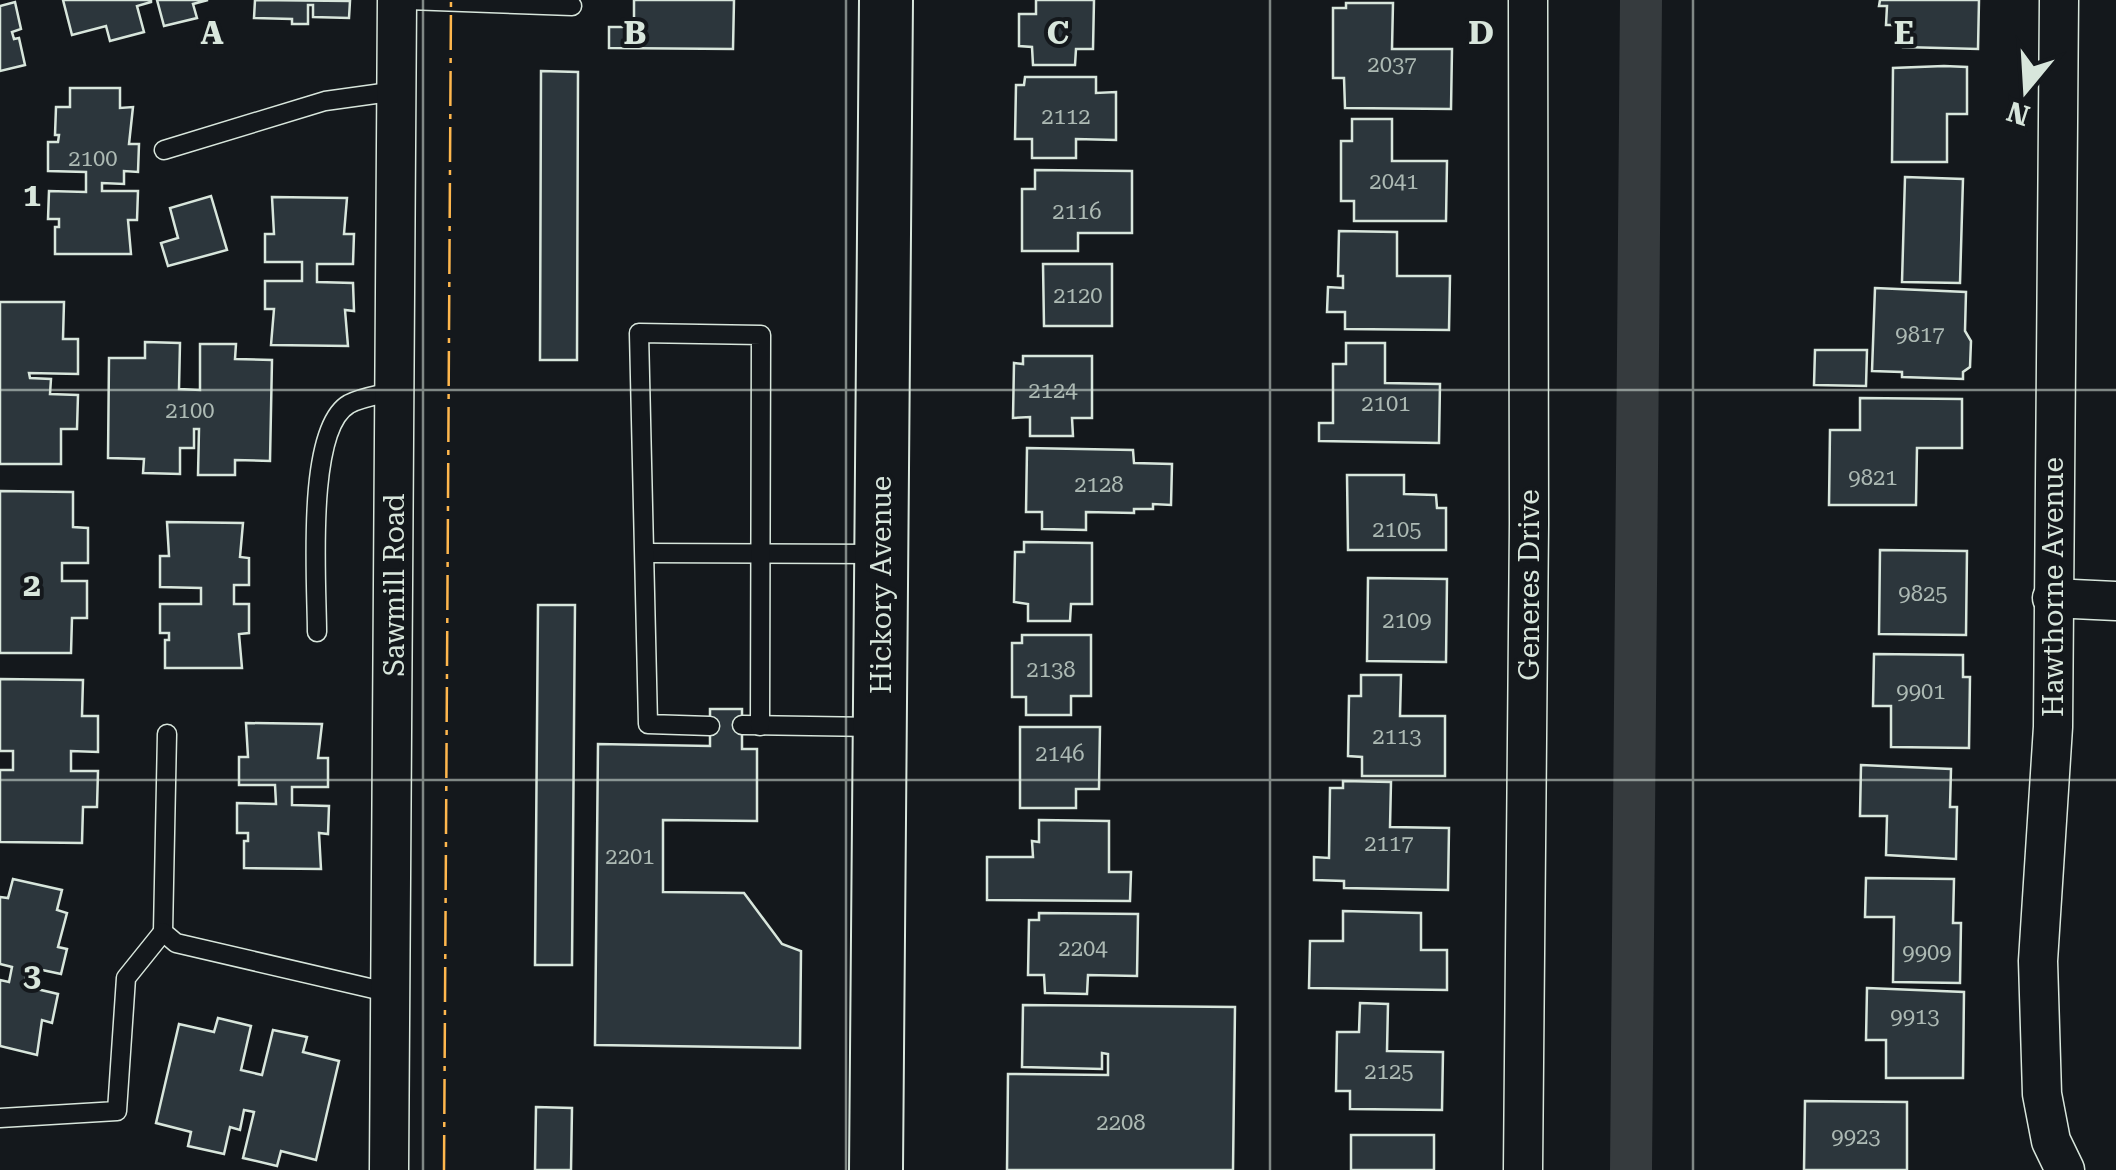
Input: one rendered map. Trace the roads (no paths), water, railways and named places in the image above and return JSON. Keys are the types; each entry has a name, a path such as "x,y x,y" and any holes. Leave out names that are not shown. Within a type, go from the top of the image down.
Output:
{"street":[{"name":"Sawmill Road","path":"390,1170 397,0"},
{"name":"Hickory Avenue","path":"876,1170 886,0"},
{"name":"Generes Drive","path":"1523,1170 1530,524 1528,0"},
{"name":"Hawthorne Avenue","path":"2059,0 2053,727 2038,961 2042,1094 2050,1141 2065,1170"},
{"path":"2052,598 2116,601"}],"lane":[{"path":"408,0 572,6"},
{"path":"164,150 326,101 397,91"},
{"path":"710,726 648,724 639,333 762,335 761,554 751,726 880,728"},
{"path":"317,632 318,474 326,436 347,405 395,390"},
{"path":"646,553 881,554"},
{"path":"0,1118 117,1111 126,978 163,932 167,734"},
{"path":"163,932 176,943 392,993"}],"waterway":[{"path":"1631,1170 1641,0"}]}
